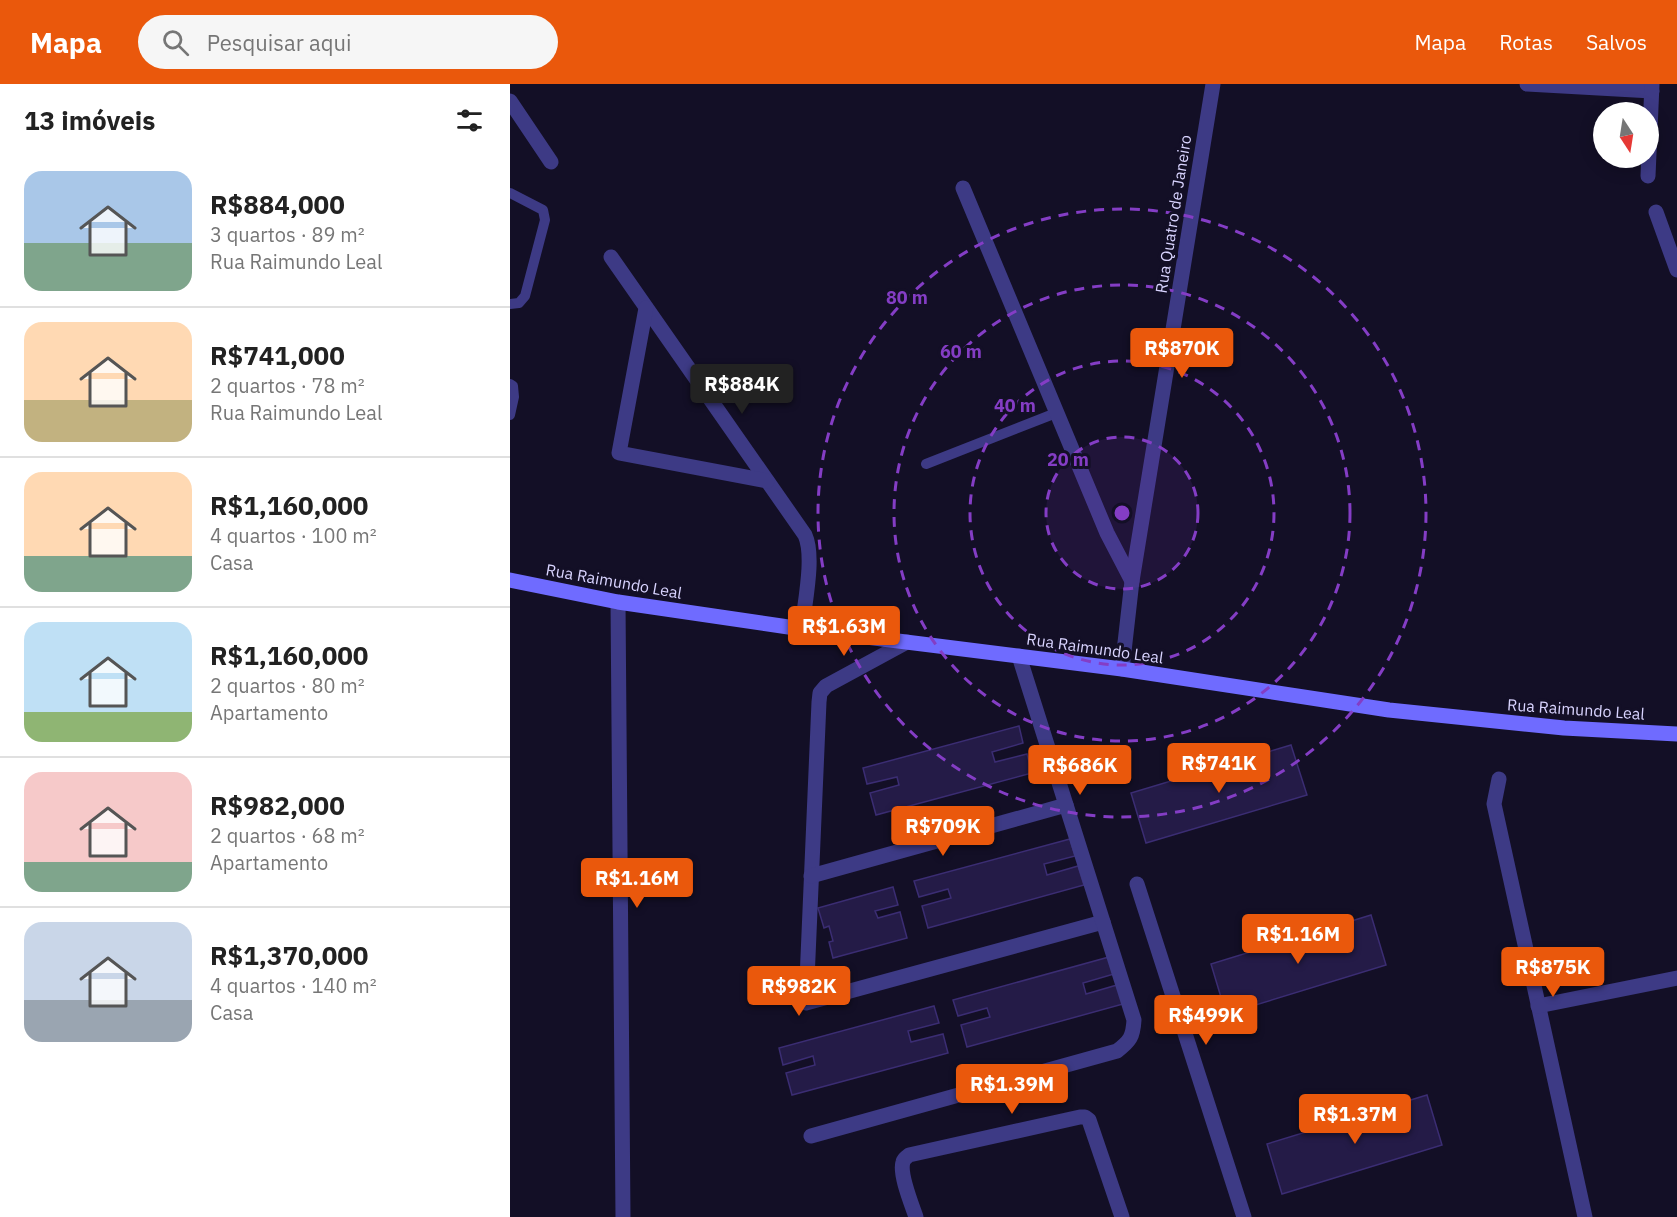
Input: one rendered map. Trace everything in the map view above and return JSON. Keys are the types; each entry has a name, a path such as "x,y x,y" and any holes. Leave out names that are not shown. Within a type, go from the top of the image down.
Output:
{"street":[{"name":"Rua Quatro de Janeiro","path":"1122,669 1132,581 1213,84"},
{"path":"1527,84 1652,87 1648,176"},
{"path":"510,101 551,162"},
{"path":"963,188 1107,533 1132,581"},
{"path":"1656,212 1677,270"},
{"path":"611,257 805,535 809,543 810,556 801,629"},
{"path":"646,308 619,453 767,481"},
{"name":"Rua Raimundo Leal","path":"510,580 618,602 801,629 1122,669 1389,710 1564,728 1677,735"},
{"path":"618,602 623,1217"},
{"path":"907,642 826,686 820,693 806,1003 1103,922"},
{"path":"811,1136 1117,1051 1129,1042 1134,1031 1134,1020 1019,656"},
{"path":"1499,779 1494,804 1585,1217"},
{"path":"811,876 1066,805"},
{"path":"1137,884 1244,1217"},
{"path":"1538,1006 1677,978"},
{"path":"916,1217 903,1175 902,1165 904,1159 909,1155 1085,1117 1089,1120 1122,1217"}],"lane":[{"path":"510,193 543,210 545,220 525,296 519,303 510,304"},
{"path":"510,384 514,392 510,416"},
{"path":"926,464 1056,413"}],"building":[{"path":"1019,726 1023,743 992,752 995,762 1027,754 1032,773 876,815 870,793 899,785 897,777 867,784 863,768"},
{"path":"1291,745 1307,795 1146,843 1131,793"},
{"path":"1070,839 1075,856 1044,864 1047,875 1078,866 1084,885 928,928 922,906 951,898 948,889 919,897 914,881"},
{"path":"893,887 898,905 875,911 878,918 900,912 907,938 833,958 829,942 833,941 829,926 824,928 818,908"},
{"path":"1371,915 1386,965 1226,1014 1211,964"},
{"path":"1109,957 1114,974 1083,983 1086,994 1117,985 1123,1004 967,1047 961,1025 990,1017 987,1008 958,1016 953,1000"},
{"path":"934,1006 939,1023 908,1031 911,1042 943,1034 948,1053 792,1095 786,1073 815,1065 813,1056 783,1065 779,1048"},
{"path":"1427,1095 1442,1145 1282,1194 1267,1144"}]}
